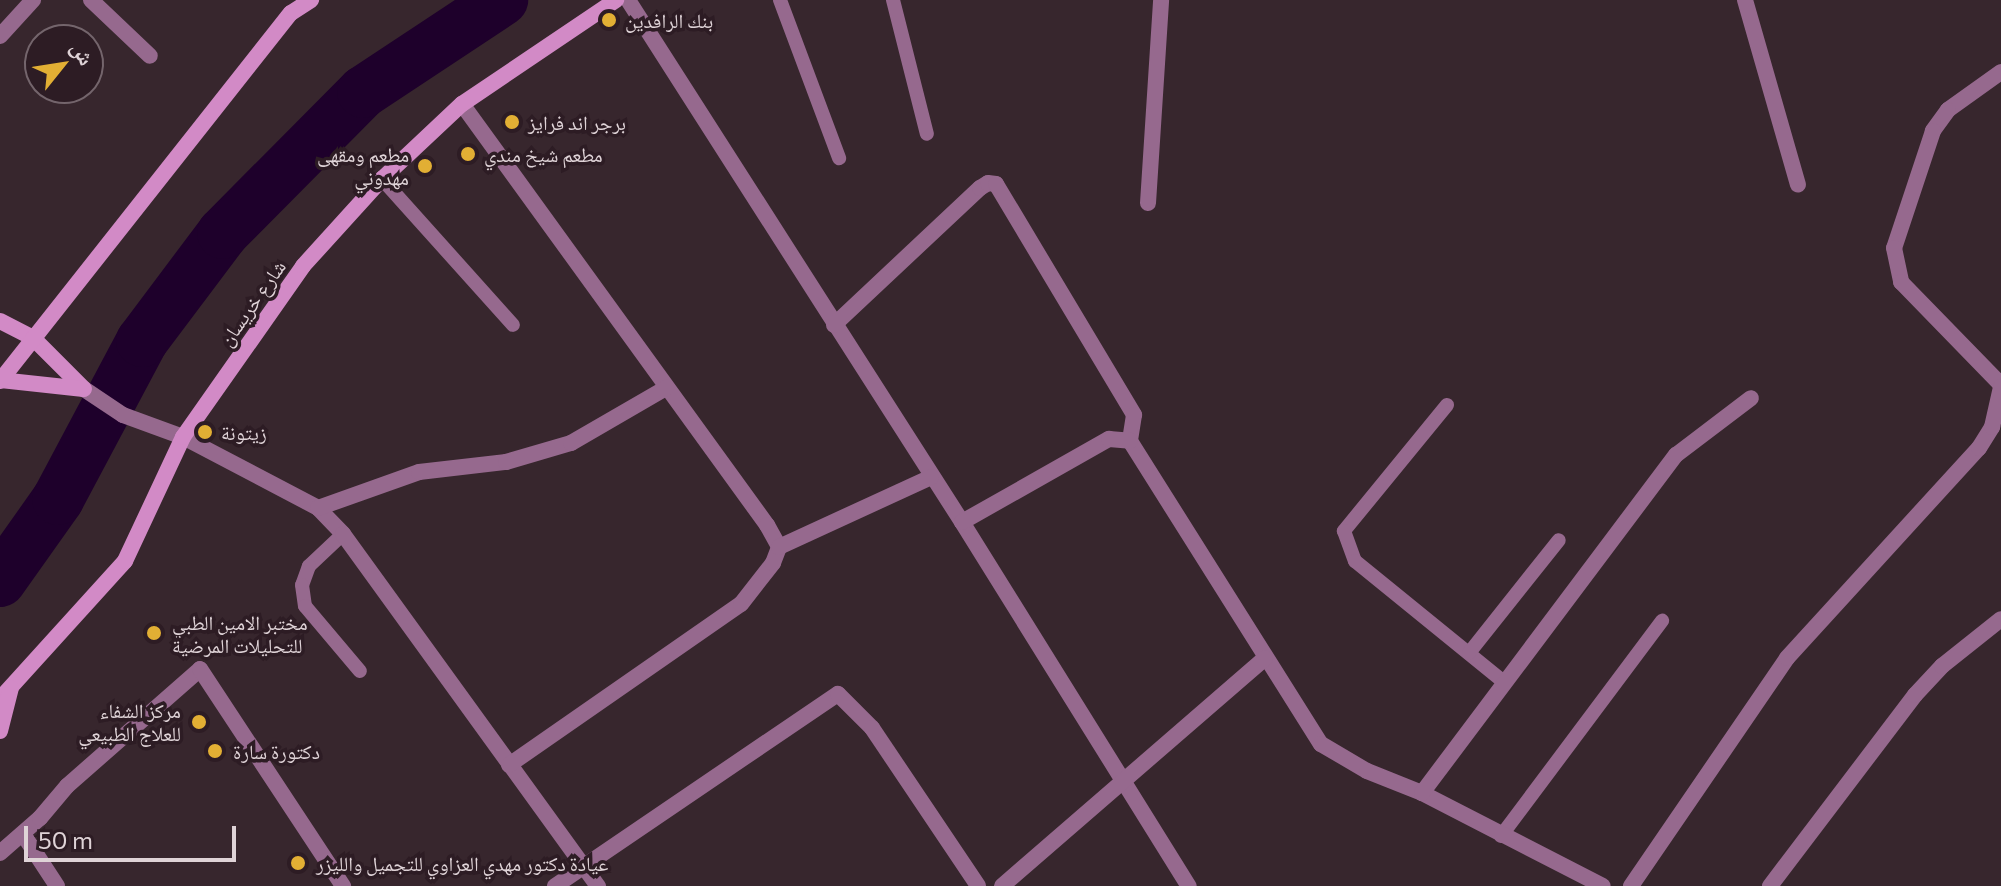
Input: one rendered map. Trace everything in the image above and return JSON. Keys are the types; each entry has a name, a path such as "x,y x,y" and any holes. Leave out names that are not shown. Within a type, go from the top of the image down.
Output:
{"street":[{"path":"0,36 33,0"},
{"path":"91,0 150,56"},
{"path":"0,381 291,13 311,0"},
{"name":"شارع خريسان","path":"5,694 125,561 183,437 303,266 382,179 462,104 616,0"},
{"path":"628,0 962,522 1189,886"},
{"path":"1148,203 1161,0"},
{"path":"1745,0 1798,185"},
{"path":"1631,886 1787,658 1979,448 1992,427 2001,386 1901,282 1894,248 1933,131 1948,110 2001,72"},
{"path":"462,104 779,547"},
{"path":"834,325 980,188 988,183 996,184 1134,415 1130,441 1321,744 1367,771 1422,793 1603,886"},
{"path":"0,321 33,338 84,389 123,415 183,437 318,508 343,534 598,886"},
{"path":"0,381 84,389"},
{"path":"318,508 419,472 506,462 571,443 666,388"},
{"path":"1422,793 1676,455 1751,398"},
{"path":"962,522 1109,439 1130,441"},
{"path":"509,765 741,604 773,563 779,547 931,477"},
{"path":"1770,886 1915,695 1942,666 2001,619"},
{"path":"1002,886 1265,658"},
{"path":"0,853 23,834 67,786 200,669 343,886"},
{"path":"0,731 5,694"},
{"path":"555,886 838,694 872,728 978,886"},
{"path":"23,834 57,886"}],"lane":[{"path":"780,0 839,158"},
{"path":"893,0 927,134"},
{"path":"382,179 513,325"},
{"path":"1447,405 1344,531 1355,561 1505,683"},
{"path":"343,534 309,566 302,585 305,606 360,671"},
{"path":"1469,653 1559,540"},
{"path":"1501,836 1662,621"}],"waterway":[{"path":"0,581 58,499 142,341 223,233 363,92 502,0"}],"place":[{"name":"بنك الرافدين","path":"609,20"},
{"name":"برجر اند فرايز","path":"512,122"},
{"name":"مطعم شيخ مندي","path":"468,154"},
{"name":"مطعم ومقهى مهدوني","path":"425,166"},
{"name":"زيتونة","path":"205,432"},
{"name":"مختبر الامين الطبي للتحليلات المرضية","path":"154,633"},
{"name":"مركز الشفاء للعلاج الطبيعي","path":"199,722"},
{"name":"دكتورة سارة","path":"215,751"},
{"name":"عيادة دكتور مهدي العزاوي للتجميل والليزر","path":"298,863"}]}
